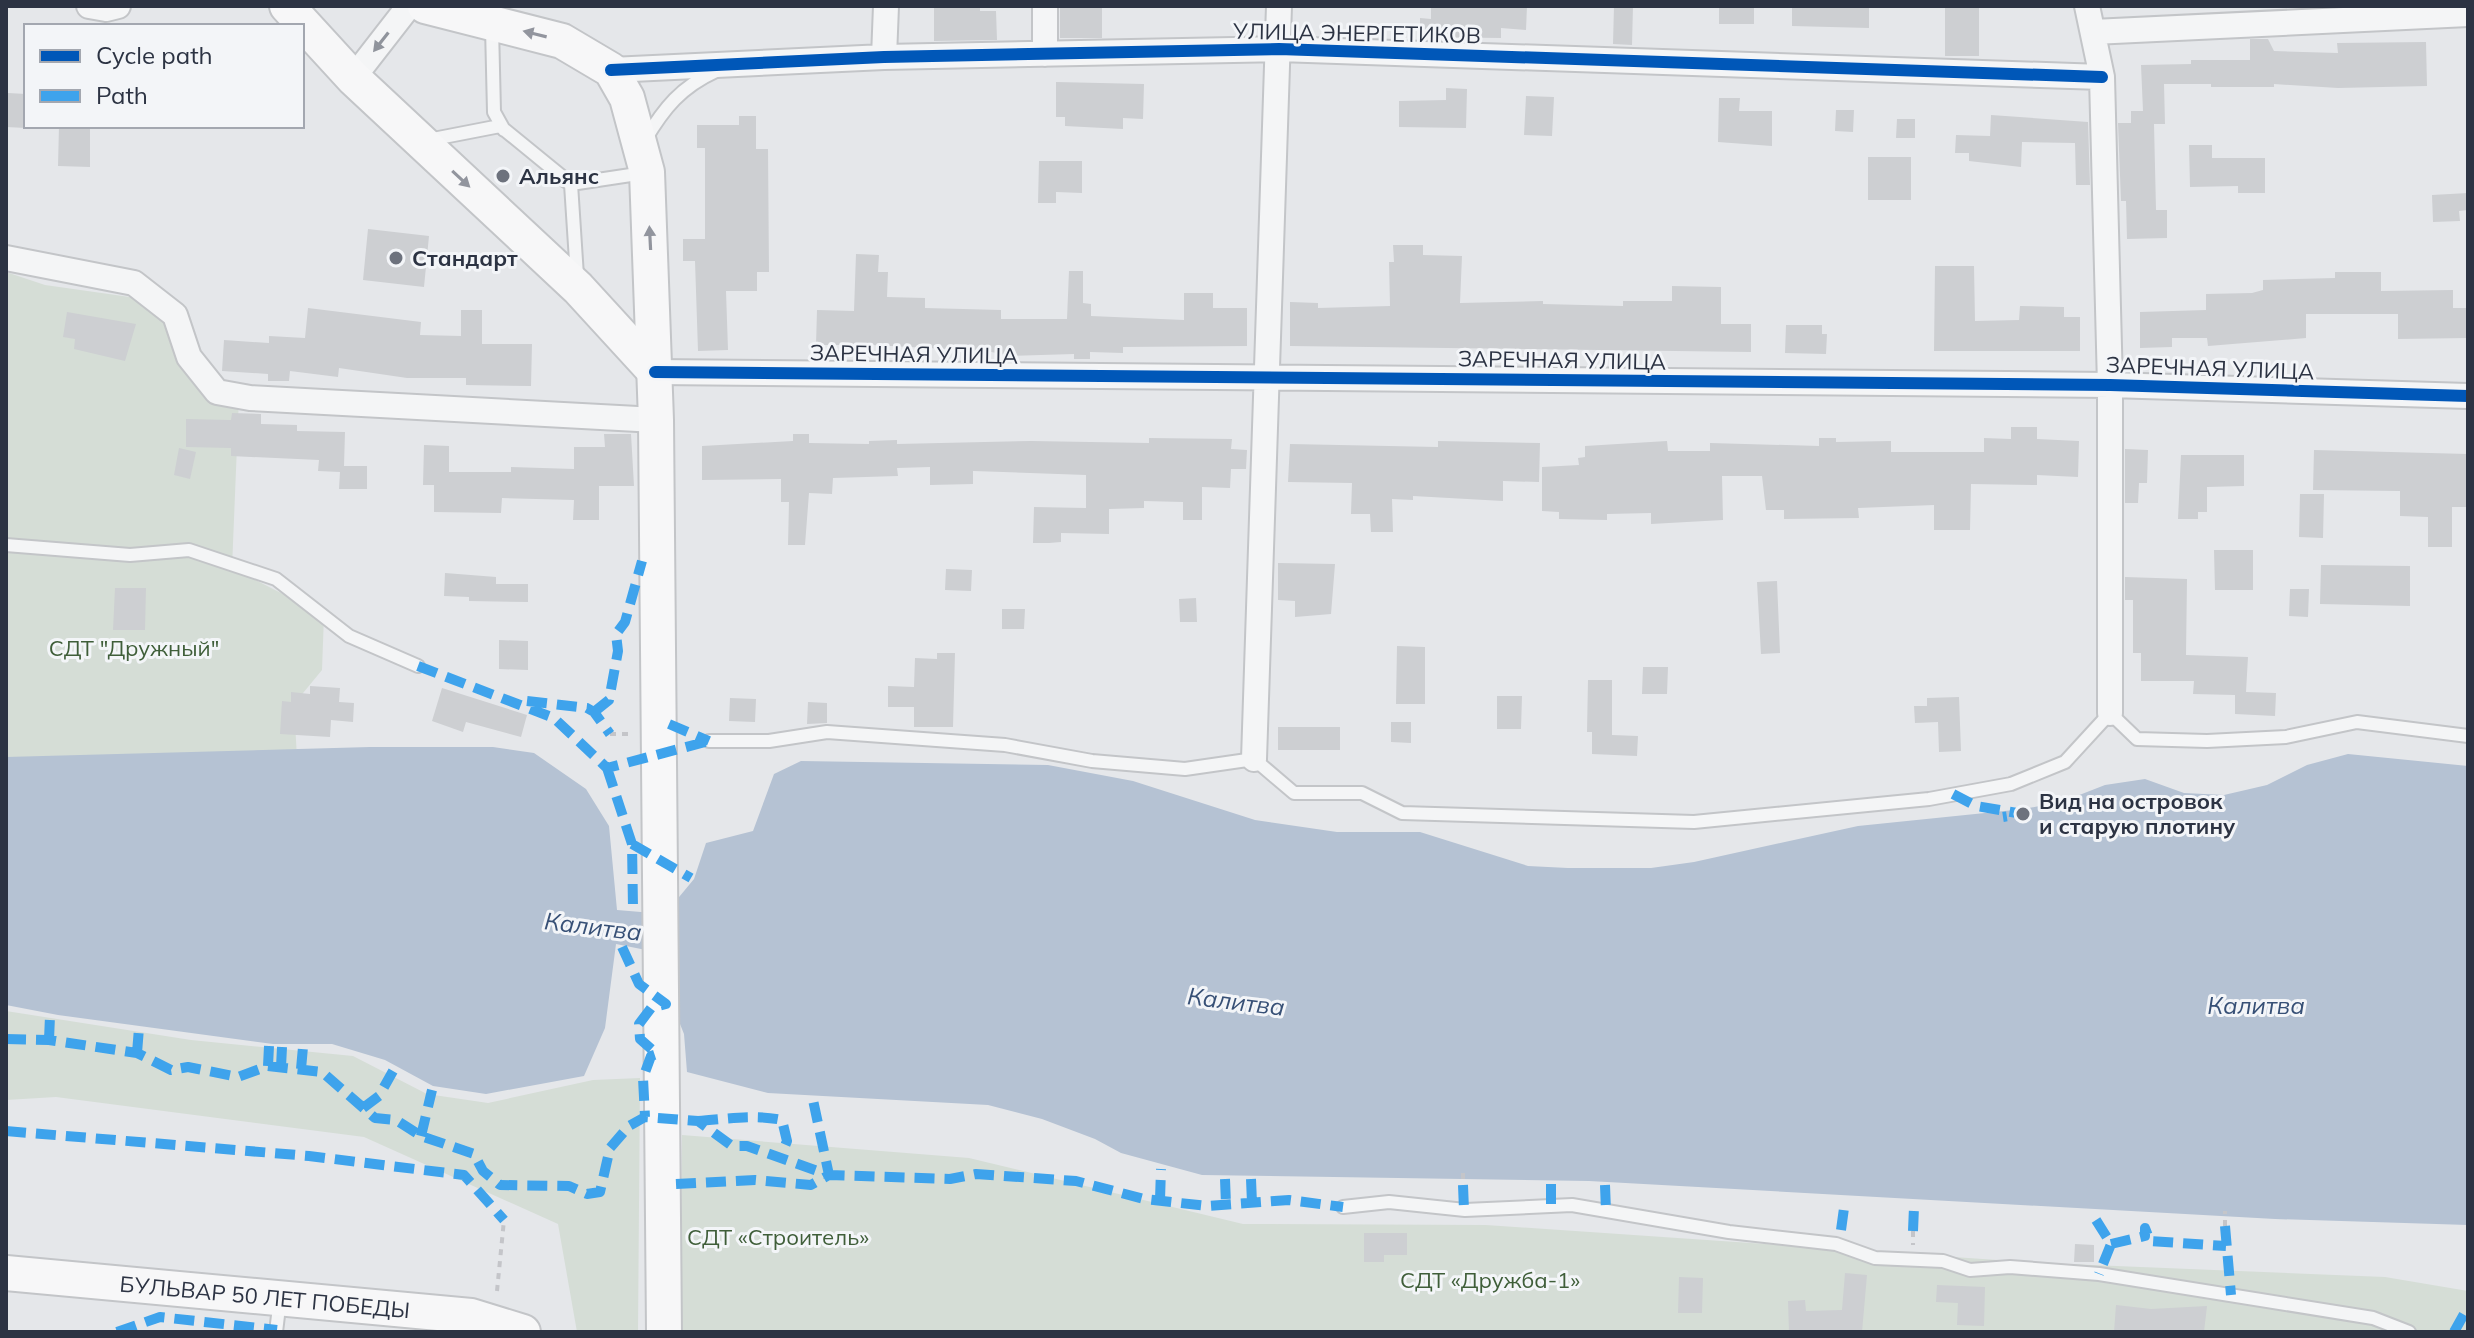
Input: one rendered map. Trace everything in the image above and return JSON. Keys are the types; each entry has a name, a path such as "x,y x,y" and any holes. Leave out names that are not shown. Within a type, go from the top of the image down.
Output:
{"main road":[{"path":"287,6 304,24"},
{"path":"425,6 562,41 611,70 627,98 644,159 653,301 656,420 650,729 662,1129 664,1332"},
{"path":"304,25 353,78 578,288 655,372"},
{"name":"БУЛЬВАР 50 ЛЕТ ПОБЕДЫ","path":"6,1273 278,1316 471,1316 523,1332"}],"street":[{"path":"89,6 106,9 118,6"},
{"path":"353,78 409,6"},
{"path":"884,57 886,6"},
{"path":"1045,6 1045,54"},
{"path":"1254,759 1279,6"},
{"path":"2087,6 2102,77 2110,385 2110,713"},
{"path":"2093,32 2468,14"},
{"name":"УЛИЦА ЭНЕРГЕТИКОВ","path":"611,70 884,57 1279,49 2102,77"},
{"path":"6,258 134,283 175,315 189,357 217,392 250,398 656,420"},
{"path":"611,324 653,301"},
{"name":"ЗАРЕЧНАЯ УЛИЦА","path":"655,372 2110,385 2468,396"}],"lane":[{"path":"492,23 494,112 500,126 542,167 571,184 644,159 662,110 689,84 730,64"},
{"path":"421,142 500,126"},
{"path":"571,184 578,288"},
{"path":"6,545 130,555 189,550 276,579 349,636 418,666"},
{"path":"709,741 769,741 827,732 1005,745 1092,761 1185,769 1254,759 1294,793 1362,793 1402,813 1694,822 1929,799 2011,784 2065,762 2110,713 2137,739 2207,741 2286,737 2357,722 2468,736"},
{"path":"1343,1207 1389,1202 1465,1210 1572,1205 1729,1232 1836,1244 1875,1258 1943,1261 1970,1270 2010,1267 2099,1274 2373,1318 2409,1332"}],"path":[{"path":"610,734 650,729"},
{"path":"1463,1173 1463,1185"},
{"path":"2225,1211 2225,1226"},
{"path":"497,1291 504,1220"}],"green space":[{"name":"СДТ \"Дружный\"","path":"6,272 45,285 158,301 239,397 232,568 324,615 322,670 294,704 298,776 6,764"},
{"path":"6,1011 191,1040 353,1056 427,1094 488,1103 593,1080 640,1078 638,1332 577,1332 558,1224 364,1137 56,1097 6,1100"},
{"path":"682,1135 969,1158 1243,1224 1486,1225 2043,1263 2385,1277 2468,1291 2468,1332 680,1332"}],"water":[{"name":"Калитва","path":"370,747 493,747 534,753 586,789 609,826 617,910 665,914 694,879 706,843 753,831 774,774 801,761 1048,765 1133,781 1255,820 1337,832 1420,832 1528,866 1568,868 1651,868 1694,862 1858,826 2024,809 2064,801 2105,785 2145,779 2184,793 2224,795 2267,785 2307,765 2348,754 2468,766 2468,1225 2275,1219 1589,1181 1202,1175 1121,1153 1095,1139 1042,1119 988,1105 768,1093 687,1072 684,1034 651,951 616,944 605,1028 584,1076 486,1094 433,1086 385,1060 332,1044 273,1044 6,1005 6,757"}],"building":[{"path":"934,6 980,6 980,11 996,11 997,40 934,41"},
{"path":"1060,6 1102,6 1102,38 1060,38"},
{"path":"1431,6 1527,6 1526,30 1501,28 1501,38 1420,37 1420,18 1431,19"},
{"path":"1614,6 1633,6 1632,45 1613,44"},
{"path":"1719,6 1754,6 1754,24 1719,24"},
{"path":"1792,6 1869,6 1869,28 1792,26"},
{"path":"1945,8 1979,8 1979,56 1945,56"},
{"path":"2250,39 2268,39 2274,51 2338,53 2337,43 2426,42 2427,86 2338,88 2274,84 2274,87 2211,87 2211,84 2164,84 2165,124 2154,124 2156,210 2167,210 2167,238 2127,239 2126,201 2121,201 2118,123 2131,123 2131,111 2143,111 2141,65 2191,64 2191,60 2250,60"},
{"path":"1056,82 1144,84 1143,119 1123,118 1123,129 1065,126 1065,117 1056,117"},
{"path":"1446,88 1467,89 1466,128 1399,127 1399,101 1446,100"},
{"path":"8,93 24,94 24,128 6,127"},
{"path":"1526,96 1554,97 1552,136 1524,135"},
{"path":"1719,98 1740,98 1739,111 1772,111 1772,146 1718,142"},
{"path":"1836,110 1854,110 1853,132 1835,131"},
{"path":"1991,115 2088,122 2090,185 2076,185 2075,143 2022,142 2021,167 1969,161 1969,153 1955,153 1956,135 1990,136"},
{"path":"739,116 756,116 756,149 768,149 769,272 757,272 757,291 726,291 728,350 698,351 695,261 683,261 683,239 705,239 705,148 697,148 697,125 739,125"},
{"path":"1897,119 1915,119 1915,138 1896,138"},
{"path":"59,128 90,128 90,167 58,166"},
{"path":"2189,145 2212,145 2212,158 2265,158 2265,193 2238,193 2238,186 2190,187"},
{"path":"1868,157 1911,157 1911,200 1868,200"},
{"path":"1039,161 1082,161 1082,193 1056,192 1056,203 1038,203"},
{"path":"2468,193 2468,210 2459,211 2460,221 2433,222 2432,195"},
{"name":"Стандарт","path":"368,229 429,236 424,287 363,280"},
{"path":"1393,245 1423,245 1423,255 1462,256 1460,303 1543,301 1543,304 1623,306 1623,301 1672,301 1672,286 1721,287 1721,324 1751,324 1751,352 1290,346 1290,302 1318,303 1318,308 1390,306 1389,262 1394,262"},
{"path":"856,254 879,255 878,272 888,272 887,297 925,298 925,308 1001,310 1001,319 1067,319 1069,271 1083,271 1083,303 1091,304 1091,316 1184,320 1184,293 1213,293 1213,308 1247,308 1247,346 1123,347 1123,353 1090,352 1090,359 1074,359 1074,354 1012,356 986,351 872,345 872,355 856,354 856,345 816,345 817,310 854,311"},
{"path":"1935,266 1974,266 1975,321 2019,320 2020,306 2064,307 2064,317 2080,317 2080,351 1934,351"},
{"path":"2335,272 2381,272 2381,291 2453,290 2453,308 2468,308 2468,338 2398,339 2398,314 2306,314 2306,338 2208,346 2207,338 2172,338 2172,347 2140,348 2140,312 2206,310 2206,294 2252,293 2263,290 2263,280 2335,278"},
{"path":"308,308 421,322 420,335 461,336 461,310 482,310 482,344 532,344 531,386 466,385 466,378 407,378 339,368 338,377 290,371 289,381 268,381 268,374 222,371 224,340 269,343 269,336 305,338"},
{"path":"67,312 136,324 125,361 74,349 75,339 63,337"},
{"path":"1786,325 1822,325 1822,334 1827,334 1826,354 1785,353"},
{"path":"232,413 261,414 261,424 297,425 297,431 345,432 344,466 367,466 367,489 339,489 340,472 318,471 319,460 231,456 231,448 186,447 186,419 231,420"},
{"path":"2011,427 2037,427 2037,439 2079,441 2078,477 2037,475 2037,485 1971,484 1970,530 1934,530 1934,505 1858,508 1859,518 1784,519 1784,510 1766,510 1762,476 1722,476 1723,520 1651,524 1651,513 1607,514 1607,520 1559,519 1559,512 1542,511 1542,467 1579,465 1578,458 1585,457 1585,446 1667,441 1668,451 1710,451 1710,443 1819,446 1819,438 1836,438 1836,442 1891,441 1891,452 1984,452 1984,438 2011,439"},
{"path":"604,434 631,434 634,486 599,486 599,520 573,520 574,500 502,498 501,513 434,512 434,485 423,485 424,445 449,446 449,472 511,472 511,467 574,469 574,447 605,447"},
{"path":"793,434 809,434 809,443 869,444 869,441 897,440 897,444 1031,441 1149,443 1149,438 1232,439 1231,449 1247,450 1246,469 1231,469 1230,488 1202,487 1202,520 1183,520 1183,502 1144,501 1144,508 1109,509 1109,534 1061,533 1061,542 1049,543 1033,543 1034,507 1086,508 1086,475 973,471 973,484 930,485 930,467 897,468 898,476 833,478 832,494 809,493 805,545 788,545 789,502 781,502 781,479 702,480 702,446 793,441"},
{"path":"1438,441 1540,443 1539,482 1503,481 1503,501 1413,496 1413,500 1392,499 1393,532 1371,532 1370,514 1351,514 1352,483 1288,482 1290,444 1438,447"},
{"path":"179,448 196,452 190,479 174,475"},
{"path":"2125,449 2148,450 2147,483 2139,483 2138,503 2125,503"},
{"path":"2314,450 2468,454 2468,507 2452,507 2452,547 2428,547 2428,517 2400,516 2400,491 2313,490"},
{"path":"2181,455 2244,455 2244,486 2207,487 2207,512 2198,512 2198,519 2178,519"},
{"path":"2300,494 2324,494 2323,538 2299,537"},
{"path":"2214,550 2253,550 2253,590 2215,590"},
{"path":"1278,563 1335,564 1331,614 1295,617 1295,601 1278,600"},
{"path":"2321,565 2410,566 2410,606 2320,604"},
{"path":"946,569 972,570 971,591 945,590"},
{"path":"445,573 496,577 496,584 528,584 528,602 469,601 469,597 444,596"},
{"path":"2125,577 2187,579 2186,655 2248,657 2246,692 2276,693 2275,716 2235,714 2235,695 2193,694 2194,681 2141,681 2141,653 2133,653 2133,600 2125,600"},
{"path":"1777,581 1780,653 1761,654 1757,582"},
{"path":"115,588 146,588 145,630 113,630"},
{"path":"2290,589 2309,589 2308,617 2289,616"},
{"path":"1196,598 1197,622 1180,622 1179,599"},
{"path":"1002,609 1025,609 1024,629 1002,629"},
{"path":"499,640 528,641 528,670 499,669"},
{"path":"1397,646 1425,647 1425,704 1396,704"},
{"path":"937,653 955,653 953,727 914,727 914,707 888,707 888,686 914,687 915,658 937,659"},
{"path":"1643,667 1668,667 1667,694 1642,694"},
{"path":"1588,680 1612,680 1612,735 1638,736 1637,756 1592,754 1592,732 1587,732"},
{"path":"310,686 340,688 339,702 354,703 353,722 331,720 330,737 280,734 282,701 291,702 291,692 310,694"},
{"path":"442,688 527,715 521,737 466,722 463,732 432,721"},
{"path":"1497,696 1522,696 1521,729 1497,729"},
{"path":"1959,697 1961,751 1939,752 1938,722 1915,723 1914,706 1927,706 1927,698"},
{"path":"730,698 756,699 755,722 729,721"},
{"path":"808,702 827,703 827,723 807,724"},
{"path":"1391,722 1411,722 1411,743 1391,742"},
{"path":"1278,727 1340,727 1340,750 1278,750"},
{"path":"1364,1233 1407,1233 1407,1255 1384,1255 1384,1262 1364,1262"},
{"path":"2075,1244 2094,1245 2094,1262 2074,1262"},
{"path":"1845,1273 1867,1275 1862,1332 1789,1332 1788,1301 1805,1300 1806,1311 1842,1310"},
{"path":"1679,1277 1703,1278 1702,1313 1678,1313"},
{"path":"1937,1285 1985,1287 1984,1326 1957,1325 1958,1303 1936,1302"},
{"path":"2116,1305 2151,1309 2207,1306 2204,1332 2114,1332"}],"marked path":[{"path":"594,712 609,700 618,651 616,634 625,622 642,561"},
{"path":"418,666 554,718 607,768 709,741"},
{"path":"527,701 587,708 594,712 610,734"},
{"path":"669,724 709,741"},
{"path":"607,768 632,844 633,908"},
{"path":"1953,794 1976,806 2023,814 2003,817"},
{"path":"632,844 691,878"},
{"path":"622,947 639,984 666,1004 651,1008 639,1024 640,1039 657,1054 651,1056 643,1078 645,1117"},
{"path":"49,1040 50,1016"},
{"path":"137,1053 139,1028"},
{"path":"6,1039 49,1040 137,1053 171,1070 188,1067 238,1077 268,1066 322,1072 375,1118 396,1120 421,1136 474,1154 483,1171 500,1185 569,1186 587,1194 600,1192 610,1148 629,1126 645,1117 698,1121 732,1146 747,1146 829,1175 950,1179 976,1174 1076,1181 1144,1199 1207,1206 1289,1200 1343,1207"},
{"path":"268,1066 269,1046"},
{"path":"281,1067 282,1047"},
{"path":"301,1069 303,1047"},
{"path":"363,1108 379,1096 393,1071"},
{"path":"421,1136 432,1090"},
{"path":"676,1184 755,1180 811,1185 829,1175 813,1100"},
{"path":"698,1121 751,1117 782,1120 787,1141 780,1158"},
{"path":"6,1131 309,1156 464,1175 504,1220"},
{"path":"1160,1200 1161,1169"},
{"path":"1225,1179 1226,1204"},
{"path":"1251,1179 1252,1203"},
{"path":"1551,1184 1551,1206"},
{"path":"1463,1185 1464,1210"},
{"path":"1605,1185 1606,1211"},
{"path":"1841,1230 1845,1201"},
{"path":"1913,1231 1914,1207"},
{"path":"2096,1220 2111,1244 2099,1274"},
{"path":"2225,1226 2231,1295"},
{"path":"2111,1244 2145,1236 2145,1228 2150,1241 2226,1246"},
{"path":"2454,1332 2468,1307"},
{"path":"117,1332 160,1317 277,1330"}],"cycle path":[{"path":"611,70 884,57 1279,49 2102,77"},
{"path":"655,372 2110,385 2468,396"}],"place":[{"name":"Альянс","path":"503,176"},
{"name":"Стандарт","path":"396,258"},
{"name":"Вид на островок и старую плотину","path":"2023,814"}],"park label":[{"name":"СДТ «Строитель»","path":"778,1237"},
{"name":"СДТ «Дружба-1»","path":"1490,1280"}]}
